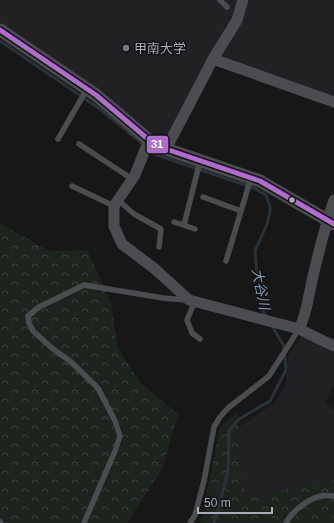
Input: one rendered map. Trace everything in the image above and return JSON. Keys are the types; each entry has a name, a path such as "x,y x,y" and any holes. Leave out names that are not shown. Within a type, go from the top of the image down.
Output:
{"street":[{"path":"166,149 213,60 237,20 243,0"},
{"path":"0,30 84,94 96,95 147,144 166,149 198,165 249,182 260,181 331,222"},
{"path":"213,60 334,102"},
{"path":"147,144 132,179 116,203 114,226 122,244 192,300 300,329 334,346"},
{"path":"300,329 305,316 311,283 331,222 334,200"}],"lane":[{"path":"220,0 227,8"},
{"path":"58,139 84,94"},
{"path":"79,144 132,179"},
{"path":"184,225 198,165"},
{"path":"226,261 249,182"},
{"path":"72,186 116,203 161,229 158,247"},
{"path":"203,197 241,211"},
{"path":"174,222 195,229"},
{"path":"84,523 120,436 115,421 98,388 71,362 52,348 33,330 29,323 28,316 39,308 84,285 164,298 192,300 187,320 192,333 200,339"},
{"path":"190,523 195,514 204,480 214,427 228,408 269,376 300,329"},
{"path":"286,523 289,518 309,501 323,496 334,496"}],"shaded area":[{"name":"甲南大学","path":"0,0 238,0 235,11 166,136 161,138 136,121 103,92 0,23"},
{"name":"甲南大学","path":"249,0 334,0 334,99 222,58 220,53 246,9"},
{"path":"303,334 334,353 334,384 326,403 334,411 334,497 233,509 235,429 275,402 285,386 288,355"}],"green space":[{"path":"0,223 49,251 87,250 111,302 118,349 141,383 178,414 162,469 127,523 0,523"},
{"path":"237,413 245,500 334,478 334,523 200,523 220,427"}],"waterway":[{"path":"0,41 100,109 144,145"},
{"name":"大谷川","path":"148,149 154,154 254,188 266,195 270,206 270,212 267,224 255,251 257,273 261,284 263,311 267,317"},
{"name":"大谷川","path":"214,523 228,471 229,431 239,419 270,401 286,370 284,346 272,326"}],"transit line":[{"name":"31","path":"0,30 96,95 149,140 166,149 260,181 334,224"}],"place":[{"name":"甲南大学","path":"126,48"}]}
